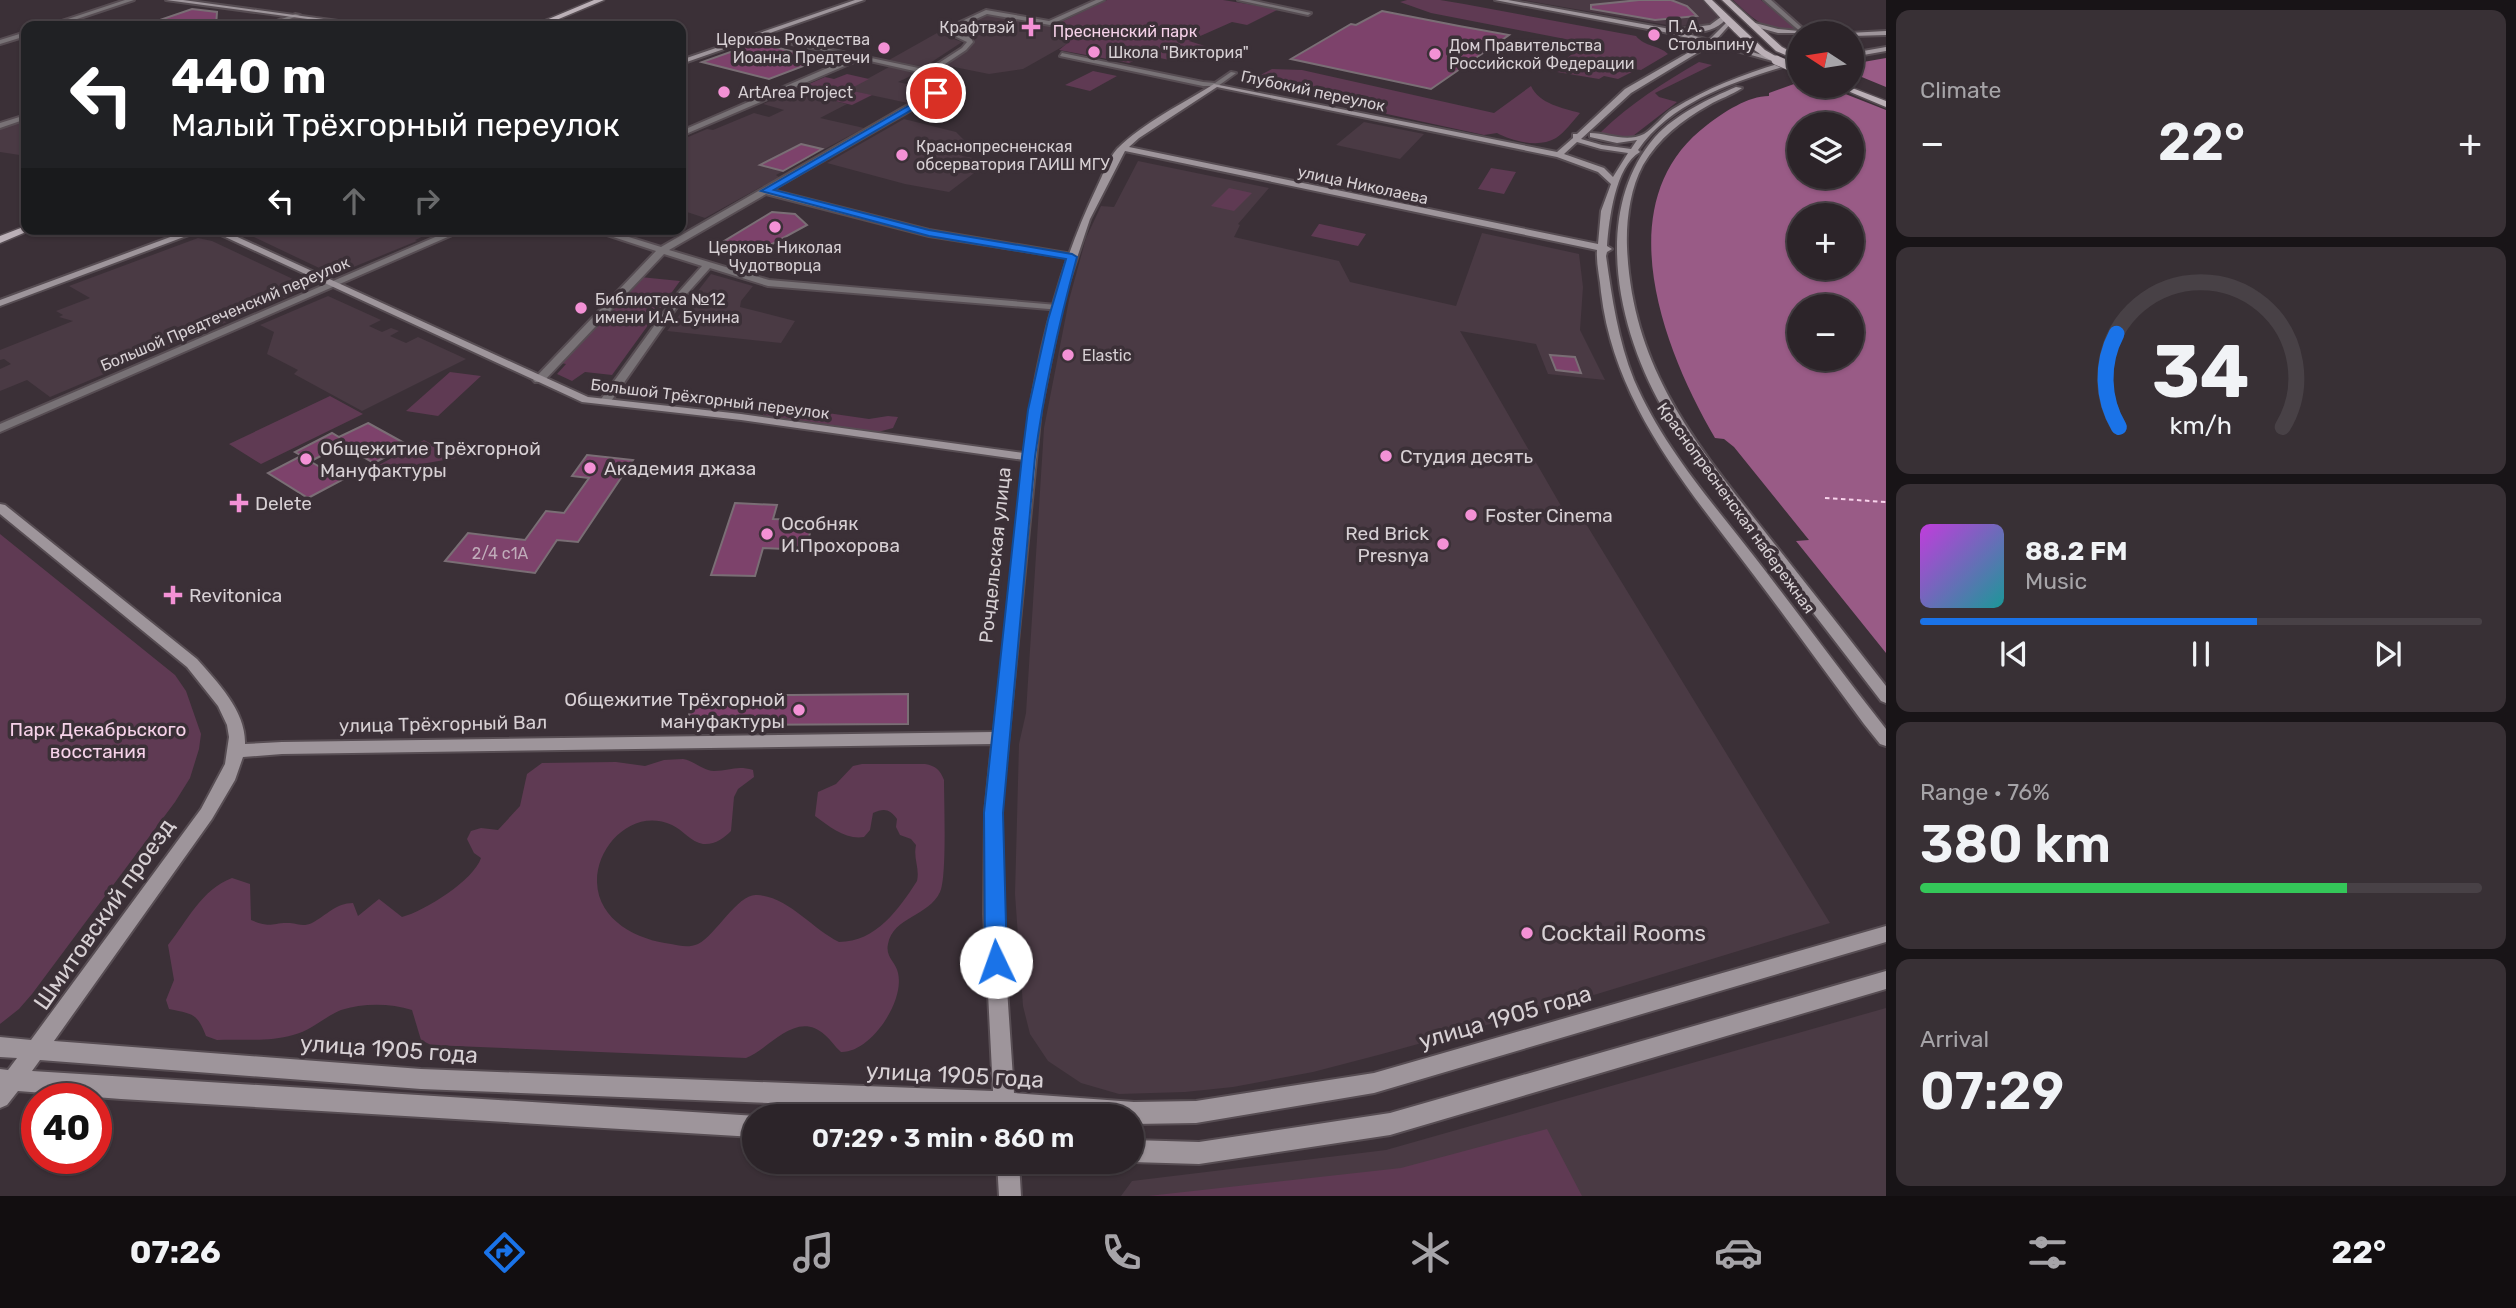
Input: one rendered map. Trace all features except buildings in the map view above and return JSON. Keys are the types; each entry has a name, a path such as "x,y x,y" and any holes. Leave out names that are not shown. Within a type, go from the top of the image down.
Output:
{"main road":[{"path":"169,0 338,21"},
{"path":"548,21 600,0"},
{"path":"563,21 615,0"},
{"path":"686,60 861,0"},
{"path":"1498,0 1641,25 1787,64"},
{"path":"1708,0 1762,52 1776,61"},
{"path":"1726,0 1787,53"},
{"path":"1641,25 1708,28 1727,19"},
{"path":"1559,155 1576,136 1628,91 1712,42 1727,19"},
{"path":"1751,24 1787,32"},
{"path":"1641,25 1666,34 1682,45 1686,54 1681,60"},
{"path":"1864,34 1886,33"},
{"path":"1779,49 1777,42 1787,40"},
{"path":"1593,135 1595,129 1637,93 1702,56 1713,48 1712,42"},
{"path":"1864,47 1886,44"},
{"path":"1864,53 1886,50"},
{"path":"1702,56 1735,53 1776,61"},
{"name":"Краснопресненская набережная","path":"1787,61 1729,82 1684,104 1642,137 1631,150 1614,183 1602,220 1599,248 1603,287 1613,334 1640,404 1710,507 1886,740"},
{"name":"Краснопресненская набережная","path":"1787,70 1727,93 1699,108 1673,126 1647,153 1632,185 1624,212 1621,251 1626,290 1638,337 1666,404 1739,508 1886,697"},
{"path":"1864,84 1886,93"},
{"name":"Рочдельская улица","path":"1004,1104 993,914 993,813 1035,410 1057,308 1072,257 1086,219 1122,148 1136,136 1216,85"},
{"name":"Глубокий переулок","path":"1216,85 1559,155 1601,170 1614,183"},
{"path":"1864,95 1886,104"},
{"path":"1593,135 1617,141 1642,137"},
{"path":"1593,135 1605,142 1631,150"},
{"path":"1576,136 1583,142 1601,147"},
{"path":"1559,155 1578,147 1647,153"},
{"name":"улица Николаева","path":"1122,148 1621,251"},
{"path":"0,229 21,222"},
{"path":"0,240 21,232"},
{"path":"0,303 185,235"},
{"name":"Большой Трёхгорный переулок","path":"225,235 586,400 727,416 1028,457"},
{"path":"0,508 191,663 228,710 237,731 237,751"},
{"name":"улица Трёхгорный Вал","path":"237,751 282,748 999,738"},
{"name":"Шмитовский проезд","path":"0,1098 6,1080 36,1051 212,804 237,751"},
{"name":"улица 1905 года","path":"1144,1113 1196,1112 1371,1084 1886,934"},
{"path":"1144,1152 1199,1153 1390,1124 1886,979"},
{"name":"улица 1905 года","path":"0,1047 421,1079 891,1104"},
{"path":"6,1080 742,1125"},
{"path":"1009,1174 1010,1196"}],"street":[{"path":"66,21 131,0"},
{"path":"538,380 662,250 939,91 915,81 964,49 970,42 969,38 948,30 986,12 1053,22 1101,0"},
{"path":"1241,0 1308,13"},
{"path":"1273,6 1287,0"},
{"path":"1767,0 1791,21"},
{"path":"281,21 297,15"},
{"path":"759,35 929,72"},
{"path":"0,42 21,36"},
{"name":"Глубокий переулок","path":"1062,55 1216,85"},
{"path":"686,132 860,57"},
{"name":"Рочдельская улица","path":"1216,85 1233,73"},
{"path":"0,127 21,119"},
{"path":"766,191 929,233 1072,257"},
{"name":"Большой Предтеченский переулок","path":"0,428 448,235"},
{"path":"613,235 768,283 1057,308"},
{"path":"605,402 681,295 708,264"}],"shaded area":[{"path":"1522,0 1702,0 1720,18 1706,25 1673,26"},
{"path":"988,14 1061,26 1069,43 1023,69 989,74 944,65 971,47 975,40 952,31"},
{"path":"937,33 962,42 924,67 889,60"},
{"path":"1886,58 1886,653 1796,541 1809,540 1734,447 1724,439 1715,438 1678,362 1663,320 1654,277 1651,234 1658,193 1676,157 1707,125 1721,115 1745,102 1769,96 1769,93 1787,87 1787,98 1864,98 1864,62"},
{"path":"889,67 917,73 898,82 928,89 928,92 908,103 847,90"},
{"path":"793,91 847,104 820,118 864,128 776,175 779,177 705,218 686,212 686,138 754,113 769,117 784,110 763,104"},
{"name":"Краснопресненская обсерватория ГАИШ МГУ","path":"904,119 956,132 967,143 962,156 990,161 949,192 905,184 827,163"},
{"path":"21,121 21,155 0,152 0,129"},
{"path":"1364,122 1424,134 1400,159 1336,145"},
{"path":"1138,161 1269,188 1238,224 1240,225 1234,237 1339,261 1350,282 1456,306 1482,233 1579,254 1583,287 1580,330 1605,380 1548,374 1536,344 1460,331 1568,518 1583,519 1830,923 1584,998 1382,1054 1313,1072 1233,1087 1119,1094 1081,1083 1048,1061 1030,1034 1023,1006 1015,894 1019,744 1026,713 1044,428 1069,300 1086,238 1101,206 1114,207"},
{"path":"250,235 426,235 415,240 417,241 334,275"},
{"path":"198,238 212,241 310,287 50,397 27,380 0,391 0,369 11,364 4,359 0,360 0,350 73,321 59,317 63,315 56,311 90,298 69,286"},
{"path":"711,274 753,286 741,301 740,307 795,321 781,343 667,331"},
{"path":"328,296 381,320 369,326 382,332 391,328 399,331 390,336 406,343 418,337 466,359 362,411 294,374 298,370 267,354 274,332 260,325"},
{"path":"1886,1008 1886,1196 1121,1196 1132,1181 1386,1150"}],"green space":[{"name":"Пресненский парк","path":"1107,0 1223,0 1279,9 1247,25 1232,22 1189,41 1205,46 1174,61 1146,55 1129,63 1059,50 1069,42 1059,23"},
{"path":"1440,0 1636,36 1668,54 1641,70 1586,63 1569,64 1552,70 1586,43 1431,13 1400,2"},
{"path":"1733,0 1761,0 1787,22 1787,30 1769,27"},
{"path":"1699,62 1712,65 1655,93 1659,97 1677,102 1629,139 1601,135 1601,132 1636,103"},
{"path":"1577,67 1632,72 1618,79 1604,76 1599,79 1557,72"},
{"path":"1272,69 1302,70 1494,113 1531,86 1546,101 1580,113 1556,138 1541,143 1525,142 1497,133 1484,135 1253,85 1249,81"},
{"path":"1093,71 1117,76 1090,91 1065,85"},
{"path":"847,74 869,79 848,90 872,95 852,105 793,91 825,77 834,79"},
{"path":"1491,168 1516,172 1504,194 1478,189"},
{"path":"1229,188 1252,193 1234,211 1211,206"},
{"path":"1319,224 1366,234 1358,246 1311,236"},
{"path":"640,277 680,281 612,375 585,372 572,381 557,374 566,364 561,363"},
{"path":"450,372 481,376 438,416 406,411"},
{"path":"330,396 363,414 261,464 229,444"},
{"path":"772,405 869,419 898,417 893,428 878,432 763,415 765,408"},
{"path":"424,440 456,458 404,467 379,465"},
{"name":"Парк Декабрьского восстания","path":"0,534 175,675 186,691 201,734 190,778 175,802 32,994 0,1024"},
{"path":"683,759 710,771 742,768 753,770 754,777 738,789 734,797 731,831 715,842 703,844 672,825 658,821 631,825 610,843 598,868 597,882 604,908 622,926 658,942 684,946 698,944 713,932 742,900 757,895 780,901 839,942 852,941 875,930 894,913 917,881 916,845 911,839 900,835 896,827 897,819 886,810 873,813 870,830 864,837 851,837 838,832 815,816 818,792 836,784 853,766 862,764 925,764 935,767 941,774 944,780 945,839 944,872 940,892 935,900 891,935 887,949 898,973 896,998 883,1024 863,1044 841,1052 825,1035 814,1028 804,1026 784,1033 746,1058 431,1045 421,1040 412,1010 376,1005 341,1010 300,1033 284,1037 217,1040 206,1036 193,1016 169,1009 166,1000 174,980 168,945 203,898 221,883 232,878 250,884 251,920 263,924 309,924 337,907 353,903 358,916 379,899 402,917 435,901 469,876 481,858 474,853 467,839 471,831 481,828 498,830 520,806 527,774 542,763 616,762 645,766 664,760"},
{"path":"1547,1129 1582,1196 1148,1196 1401,1168"}],"pier":[{"path":"1864,78 1886,87 1886,110 1856,98 1864,98"}],"ferry route":[{"path":"1825,498 1886,502"}],"place":[{"name":"Крафтвэй","path":"1031,27"},
{"name":"П. А. Столыпину","path":"1654,35"},
{"name":"Церковь Рождества Иоанна Предтечи","path":"884,48"},
{"name":"Школа \"Виктория\"","path":"1094,52"},
{"name":"Дом Правительства Российской Федерации","path":"1435,54"},
{"name":"ArtArea Project","path":"724,92"},
{"name":"Краснопресненская обсерватория ГАИШ МГУ","path":"902,155"},
{"name":"Церковь Николая Чудотворца","path":"775,227"},
{"name":"Библиотека №12 имени И.А. Бунина","path":"581,308"},
{"name":"Elastic","path":"1068,355"},
{"name":"Студия десять","path":"1386,456"},
{"name":"Общежитие Трёхгорной Мануфактуры","path":"306,459"},
{"name":"Академия джаза","path":"590,468"},
{"name":"Delete","path":"239,503"},
{"name":"Foster Cinema","path":"1471,515"},
{"name":"Особняк И.Прохорова","path":"767,534"},
{"name":"Red Brick Presnya","path":"1443,544"},
{"name":"Revitonica","path":"173,595"},
{"name":"Общежитие Трёхгорной мануфактуры","path":"799,710"},
{"name":"Cocktail Rooms","path":"1527,933"}],"route":[{"path":"936,93 766,191 929,233 1072,257 1058,300 1028,457 993,813 996,962"}]}
